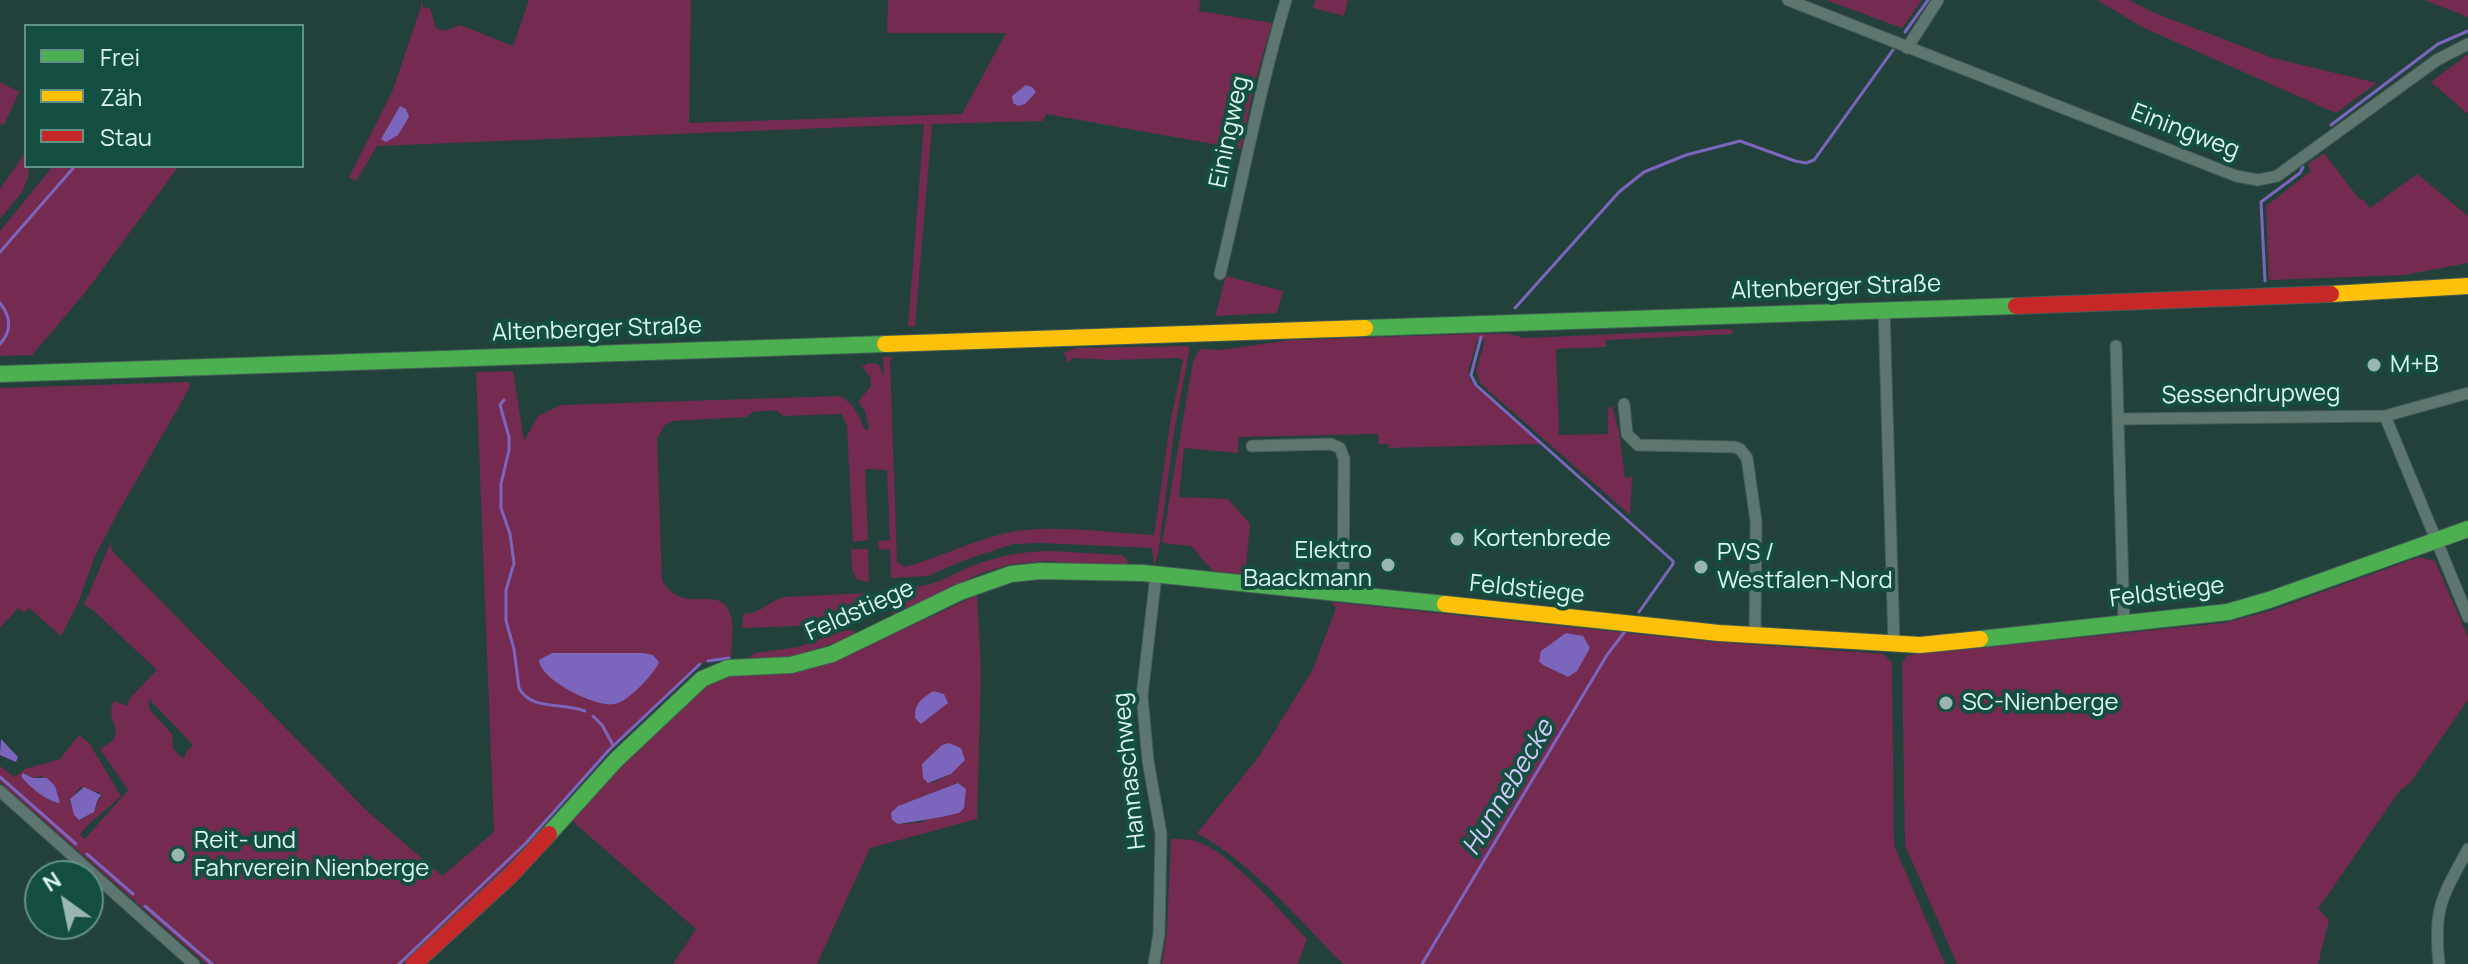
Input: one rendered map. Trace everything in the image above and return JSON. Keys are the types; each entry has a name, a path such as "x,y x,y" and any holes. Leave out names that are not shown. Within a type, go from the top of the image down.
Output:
{"main road":[{"name":"Altenberger Straße","path":"0,374 2306,296 2468,286"},
{"name":"Feldstiege","path":"414,964 511,875 616,760 684,693 710,674 728,668 791,665 832,654 960,592 1011,574 1040,571 1156,575 1677,629 1920,645 2204,616 2246,607 2468,529"}],"street":[{"name":"Einingweg","path":"1220,274 1245,174 1266,69 1286,0"},
{"name":"Einingweg","path":"1788,0 2236,176 2258,180 2277,176 2437,60 2468,44"},
{"path":"1907,48 1938,0"},
{"path":"1884,310 1894,643"},
{"path":"2116,346 2124,623"},
{"name":"Sessendrupweg","path":"2118,419 2385,416 2468,393"},
{"path":"1624,404 1627,434 1638,445 1734,447 1747,458 1756,521 1755,634"},
{"path":"2385,416 2468,617"},
{"path":"1252,446 1331,444 1340,448 1344,459 1343,595"},
{"name":"Hannaschweg","path":"1154,964 1160,918 1161,834 1142,696 1156,575"},
{"path":"0,791 194,964"},
{"path":"2439,964 2437,920 2442,898 2468,849"}],"shaded area":[{"path":"529,0 691,0 689,123 962,114 1006,33 887,33 888,0 1200,0 1199,11 1272,23 1254,86 1241,149 1046,114 1043,121 932,124 915,326 908,327 924,124 377,146 356,181 349,177 392,92 423,1 423,8 430,8 436,28 445,31 460,25 513,46"},
{"path":"1315,0 1348,0 1344,16 1313,8"},
{"path":"1826,0 1922,0 1902,28"},
{"path":"2097,0 2129,0 2152,12 2273,58 2377,83 2336,113 2144,28"},
{"path":"2424,0 2468,0 2468,17"},
{"path":"2468,54 2468,114 2431,82"},
{"path":"0,82 19,92 4,125 0,124"},
{"path":"1026,85 1036,92 1025,104 1018,106 1013,103 1012,96"},
{"path":"400,106 406,109 409,117 398,135 386,142 381,139"},
{"path":"2324,153 2360,200 2363,199 2370,208 2417,174 2468,216 2468,263 2404,275 2269,280 2266,206 2311,171 2308,164"},
{"path":"24,154 24,168 29,168 28,178 22,192 0,219 0,189"},
{"path":"51,168 178,168 84,294 32,355 0,356 0,231"},
{"path":"1226,276 1283,291 1277,313 1215,316"},
{"path":"1732,329 1733,334 1606,340 1606,347 1556,349 1559,435 1608,434 1608,408 1612,406 1625,478 1632,477 1630,515 1481,384 1476,371 1485,340 1477,340 1468,372 1471,382 1541,444 1389,448 1388,444 1379,444 1378,434 1238,437 1238,453 1184,448 1179,497 1228,499 1250,524 1245,575 1213,571 1191,546 1162,543 1193,361 1200,349 1220,350 1291,340 1473,334 1509,334 1524,338"},
{"path":"1190,347 1154,565 1152,548 1013,544 928,576 891,578 890,549 879,550 878,541 890,540 887,470 865,469 868,540 853,542 847,425 841,414 783,416 776,410 752,412 747,417 673,421 665,425 657,438 662,581 678,596 716,600 727,607 732,624 731,658 718,658 698,665 609,750 491,885 403,964 206,964 104,874 104,860 88,860 0,782 0,766 14,777 25,769 60,759 79,735 89,743 121,796 80,835 85,839 128,790 100,749 115,737 111,713 114,701 127,706 130,698 157,670 84,605 111,542 115,554 367,811 442,876 494,832 476,372 513,371 524,441 538,416 561,405 840,396 856,411 865,430 869,429 865,411 858,402 871,386 870,377 862,367 868,363 878,364 884,376 883,357 893,357 890,361 897,562 904,567 1011,532 1063,529 1154,535 1183,360 1072,358 1068,364 1064,352 1077,348","holes":["149,699 193,745 184,759 173,749 172,734 149,709","25,773 33,778 42,776 50,801 30,784","81,787 100,793 101,798 94,812 81,820 69,801"]},
{"path":"189,382 190,387 95,556 78,603 61,636 29,608 24,613 18,608 0,628 0,388"},
{"path":"851,549 868,549 869,582 857,580 852,569"},
{"path":"1052,551 1121,555 1127,559 1128,567 1047,561 1011,564 979,574 893,618 892,608 912,587 936,582 1001,557"},
{"path":"2419,557 2435,561 2468,637 2468,700 2410,783 2400,790 2318,909 2329,920 2318,964 1957,964 1905,845 1902,663 1908,655 2224,623 2270,611"},
{"path":"870,593 870,609 855,624 742,628 743,614 784,597"},
{"path":"977,595 981,670 977,819 870,848 817,964 673,964 696,929 571,820 648,738 705,684 720,677 788,673 836,661","holes":["949,743 964,760 951,774 932,783 924,774 922,764 942,745","961,784 923,822 903,824 898,806"]},
{"path":"1331,602 1704,641 1884,654 1892,663 1894,845 1945,964 1343,964 1256,877 1197,833 1258,758 1313,669 1336,608","holes":["1583,636 1568,677 1543,665"]},
{"path":"846,630 854,631 857,636 787,658 748,659 755,653 798,647"},
{"path":"1566,633 1583,636 1590,648 1577,671 1568,677 1539,661 1541,651"},
{"path":"552,653 653,655 659,662 633,693 615,704 595,702 570,691 549,676 539,660"},
{"path":"933,691 944,694 948,703 921,724 915,718 917,705"},
{"path":"1,739 18,757 16,762 0,755"},
{"path":"949,743 961,748 965,760 951,774 928,783 923,778 922,764 942,745"},
{"path":"23,773 33,778 47,778 55,786 60,803 34,789 21,776"},
{"path":"958,783 966,789 964,808 959,813 898,824 892,820 891,813 898,806"},
{"path":"84,787 101,795 94,812 79,820 74,815 70,799"},
{"path":"1171,839 1192,840 1209,847 1255,884 1307,939 1298,964 1162,964 1167,931"}],"waterway":[{"name":"Hunnebecke","path":"1905,32 1928,0"},
{"path":"2331,125 2438,44 2468,31"},
{"name":"Hunnebecke","path":"1515,308 1619,192 1644,172 1686,155 1740,141 1795,161 1806,163 1814,160 1893,50"},
{"path":"2265,281 2261,202 2300,173 2303,167"},
{"path":"0,252 73,168"},
{"path":"0,303 9,324 0,344"},
{"name":"Hunnebecke","path":"1481,337 1471,375 1476,385 1673,561 1639,612"},
{"path":"504,400 500,405 509,437 509,450 501,484 501,508 510,534 514,563 506,590 506,621 514,649 519,688 524,695 539,703 585,711"},
{"name":"Hunnebecke","path":"1422,964 1607,655 1626,630"},
{"path":"708,661 729,658"},
{"path":"399,964 526,843 609,750 700,664"},
{"path":"593,716 613,745"},
{"path":"0,777 76,844"},
{"path":"87,854 133,894"},
{"path":"145,906 212,964"}],"traffic: fast":[{"path":"1365,328 2016,306"},
{"path":"0,374 885,344"},
{"path":"1980,639 2228,612 2468,529"},
{"path":"549,834 616,760 702,679 728,668 791,665 832,654 960,592 1011,574 1040,571 1143,573 1445,604"}],"traffic: slow":[{"path":"2331,294 2468,286"},
{"path":"885,344 1365,328"},
{"path":"1445,604 1719,633 1920,645 1980,639"}],"traffic: jam":[{"path":"2016,306 2331,294"},
{"path":"414,964 511,875 549,834"}],"place":[{"name":"M+B","path":"2374,365"},
{"name":"Kortenbrede","path":"1457,539"},
{"name":"Elektro Baackmann","path":"1388,565"},
{"name":"PVS / Westfalen-Nord","path":"1701,567"},
{"name":"SC-Nienberge","path":"1946,703"},
{"name":"Reit- und Fahrverein Nienberge","path":"178,855"}]}
